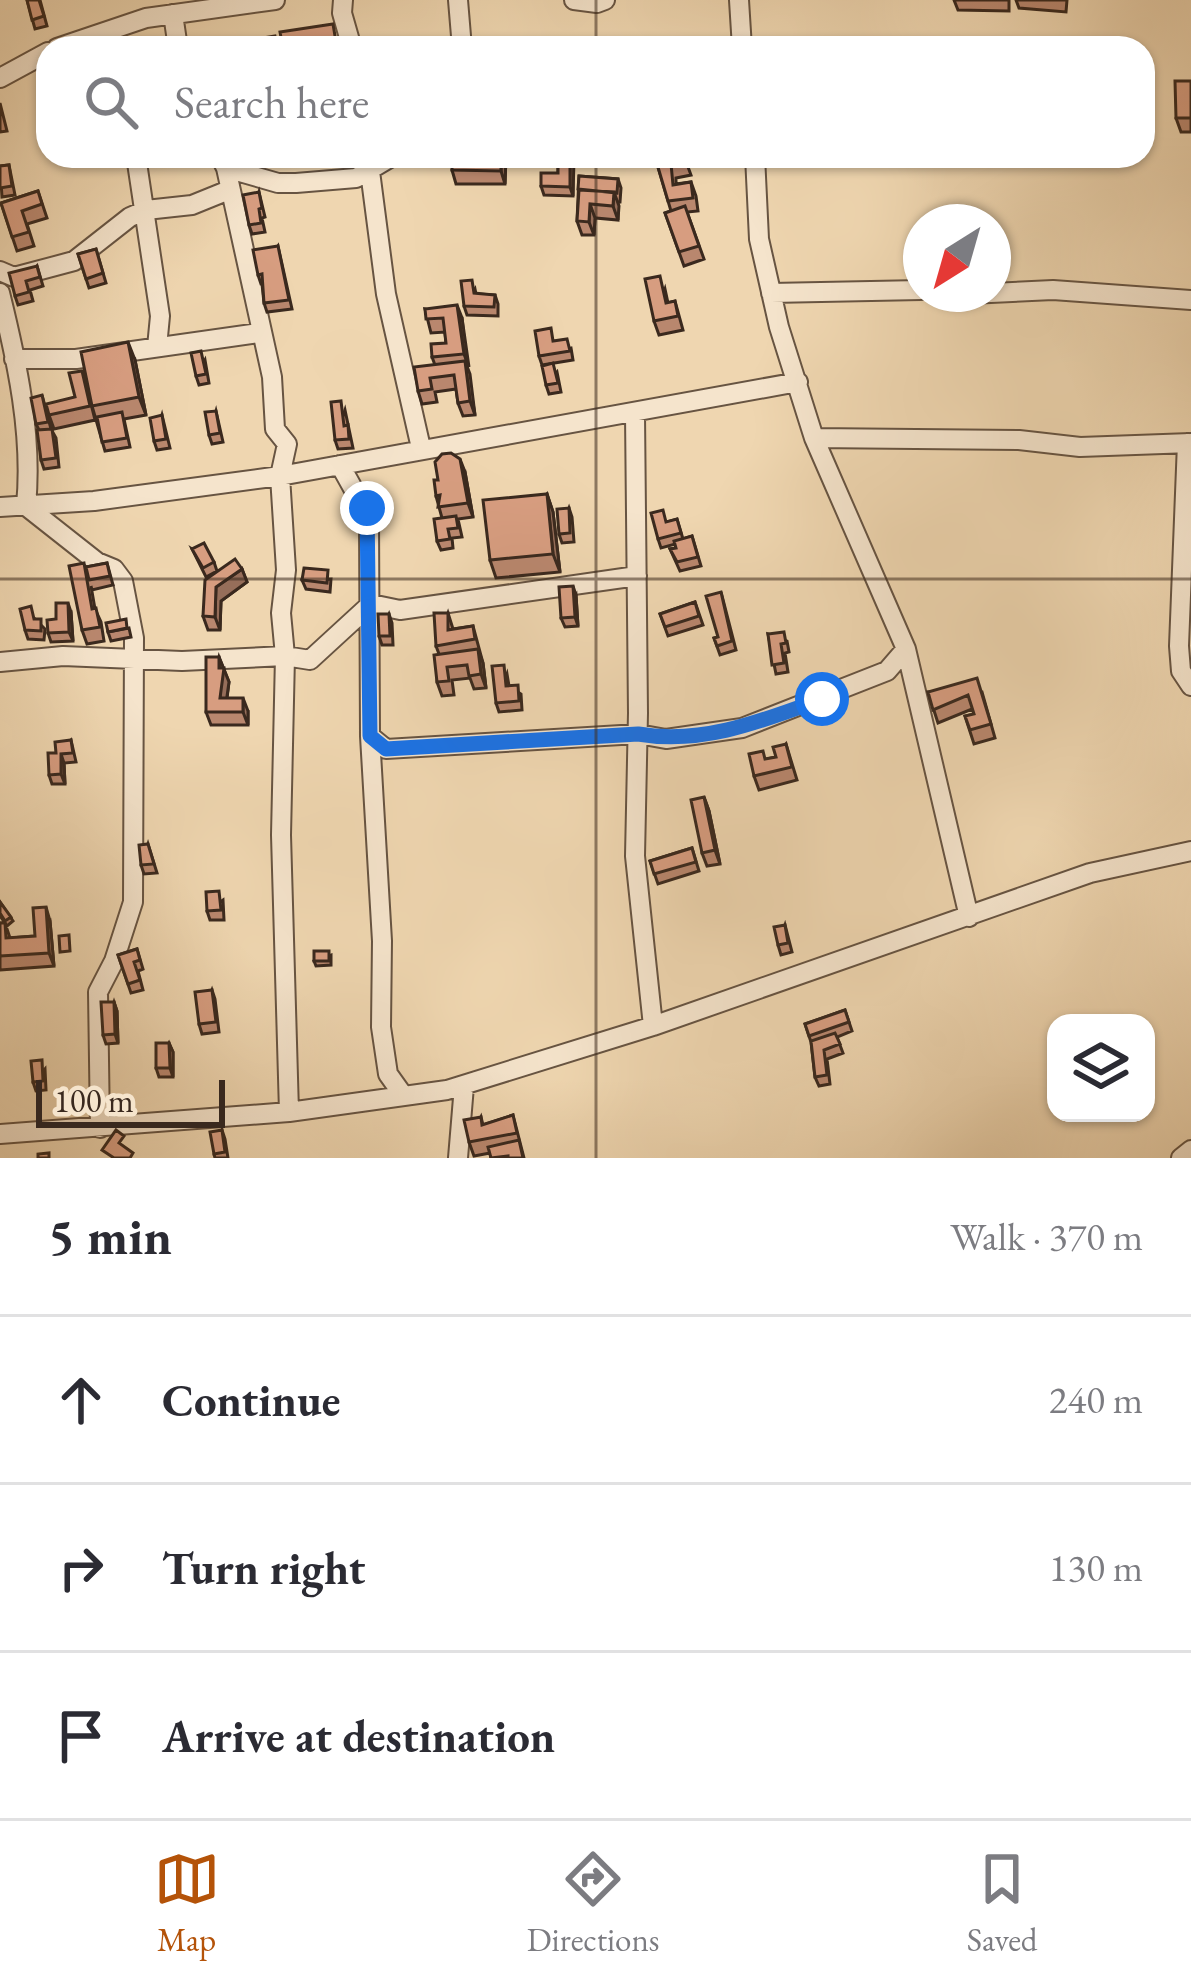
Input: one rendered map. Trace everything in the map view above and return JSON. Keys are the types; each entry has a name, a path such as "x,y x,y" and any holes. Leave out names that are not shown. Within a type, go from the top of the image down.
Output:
{"street":[{"path":"116,36 146,9 173,14 275,0"},
{"path":"343,0 348,36"},
{"path":"458,0 461,36"},
{"path":"574,0 605,0"},
{"path":"739,0 741,36"},
{"path":"173,14 176,36"},
{"path":"0,78 36,58"},
{"path":"138,168 160,316 157,347"},
{"path":"224,168 272,377 275,429 286,445 280,476 286,570 280,613 285,656 281,835 289,1112"},
{"path":"239,168 278,183 356,178 365,168"},
{"path":"371,168 386,294 422,448"},
{"path":"755,168 759,239 771,293 814,439 906,649 969,917"},
{"path":"0,272 14,278 74,261 130,217 146,210 191,206 229,190"},
{"path":"771,293 903,290"},
{"path":"1011,292 1053,290 1191,300"},
{"path":"0,293 26,446 26,506"},
{"path":"14,358 76,359 259,333"},
{"path":"0,506 280,476 798,382"},
{"path":"634,414 635,856 652,1026"},
{"path":"814,439 1019,440 1080,447 1189,443 1179,646 1181,670 1191,686"},
{"path":"340,465 369,518 370,736 379,859 381,1028 388,1074 403,1096"},
{"path":"26,506 123,580 136,659 132,704 134,902 98,992 100,1128"},
{"path":"371,604 400,610 637,576"},
{"path":"0,662 63,656 310,660 371,604"},
{"path":"370,736 386,749 638,734 666,739 742,728 887,671 906,649"},
{"path":"0,1133 289,1112 464,1085 652,1026 1090,873 1191,851"},
{"path":"458,1158 464,1085"},
{"path":"1181,1158 1191,1150"}],"building":[{"path":"27,0 39,0 44,16 32,20"},
{"path":"333,24 335,36 281,36 280,32"},
{"path":"1175,81 1191,81 1191,118 1176,118"},
{"path":"9,165 12,186 0,188 0,166"},
{"path":"452,168 501,168 501,171"},
{"path":"558,168 570,168 570,187 541,186 541,173 558,173"},
{"path":"658,168 671,168 673,185 691,182 693,198 668,201"},
{"path":"579,176 618,179 617,193 578,189"},
{"path":"579,190 614,192 613,206 590,204 589,222 577,221"},
{"path":"38,191 42,204 22,211 29,232 12,237 1,203"},
{"path":"259,192 261,223 249,225 243,195"},
{"path":"685,206 699,246 679,252 665,213"},
{"path":"278,246 289,300 264,303 262,274 258,275 253,250"},
{"path":"96,249 103,273 86,279 78,254"},
{"path":"37,266 40,277 26,281 29,292 15,296 9,273"},
{"path":"660,276 666,303 675,301 678,316 654,321 645,279"},
{"path":"472,280 474,293 495,295 494,307 464,306 461,281"},
{"path":"457,305 464,354 432,357 431,344 446,343 443,318 426,319 425,309"},
{"path":"551,328 553,341 567,339 570,351 539,356 535,331"},
{"path":"128,342 139,397 92,406 81,352"},
{"path":"201,351 206,374 196,376 191,353"},
{"path":"465,361 470,401 458,403 454,375 430,378 432,389 418,391 414,367"},
{"path":"553,363 558,383 546,385 542,366"},
{"path":"82,371 90,406 49,415 46,404 75,397 69,373"},
{"path":"42,395 48,422 36,424 31,398"},
{"path":"341,401 349,439 335,440 331,402"},
{"path":"216,411 220,433 209,435 205,412"},
{"path":"122,412 127,438 102,442 97,417"},
{"path":"162,415 166,439 154,441 150,418"},
{"path":"52,429 56,458 41,460 37,430"},
{"path":"451,453 460,459 468,503 438,507 435,462"},
{"path":"547,494 553,554 490,560 483,500"},
{"path":"569,508 570,533 559,534 557,509"},
{"path":"663,510 666,522 677,519 681,533 658,539 651,513"},
{"path":"456,516 458,528 448,529 450,539 437,541 434,519"},
{"path":"692,536 698,557 677,562 670,549 676,548 674,541"},
{"path":"204,543 214,562 203,568 192,549"},
{"path":"235,559 242,569 216,587 215,617 203,616 205,580"},
{"path":"84,563 100,627 82,630 69,566"},
{"path":"107,563 110,576 89,580 86,567"},
{"path":"304,568 328,570 327,583 302,580"},
{"path":"573,586 575,617 561,618 559,587"},
{"path":"721,592 732,641 717,646 706,596"},
{"path":"695,602 699,616 665,627 660,614"},
{"path":"56,603 68,603 69,632 48,633 47,620 56,619"},
{"path":"31,606 34,619 41,619 41,631 25,630 20,609"},
{"path":"434,613 448,613 448,630 473,626 475,639 436,646"},
{"path":"378,614 389,614 390,636 379,636"},
{"path":"126,619 127,628 108,632 106,623"},
{"path":"784,632 784,663 772,665 768,634"},
{"path":"478,649 481,674 469,676 467,665 447,667 449,681 437,682 434,655"},
{"path":"206,657 219,657 219,668 224,668 220,698 243,698 243,712 206,712"},
{"path":"504,665 506,686 518,685 519,701 496,703 492,666"},
{"path":"977,678 991,724 970,730 965,716 974,714 968,695 933,710 928,692"},
{"path":"71,740 73,753 61,754 61,774 49,775 48,753 56,753 55,742"},
{"path":"786,744 792,767 754,776 749,754 763,751 765,759 776,757 773,747"},
{"path":"704,797 715,850 702,853 691,800"},
{"path":"148,844 154,864 141,865 139,845"},
{"path":"692,848 696,862 654,874 650,861"},
{"path":"219,891 221,910 207,911 206,892"},
{"path":"0,902 11,917 5,921 0,913"},
{"path":"46,907 49,953 0,956 0,923 5,923 6,938 35,936 33,908"},
{"path":"785,925 788,943 778,945 774,927"},
{"path":"69,935 70,951 60,952 59,936"},
{"path":"137,949 140,960 134,962 140,980 128,984 118,955"},
{"path":"314,951 329,951 329,961 314,961"},
{"path":"212,990 216,1022 199,1024 195,992"},
{"path":"101,1002 114,1002 115,1034 103,1035"},
{"path":"845,1010 849,1022 809,1036 805,1024"},
{"path":"835,1033 840,1044 824,1050 827,1075 815,1077 811,1041"},
{"path":"156,1043 169,1043 170,1068 156,1068"},
{"path":"42,1060 43,1081 33,1082 31,1061"},
{"path":"513,1115 517,1133 469,1142 464,1120 481,1117 482,1125"},
{"path":"116,1130 124,1136 119,1143 133,1153 130,1158 114,1158 102,1150"},
{"path":"222,1130 225,1152 214,1154 210,1132"},
{"path":"519,1140 523,1158 491,1158 488,1147"}],"route":[{"path":"367,508 370,736 386,749 638,734 666,739 742,728 822,699"}]}
